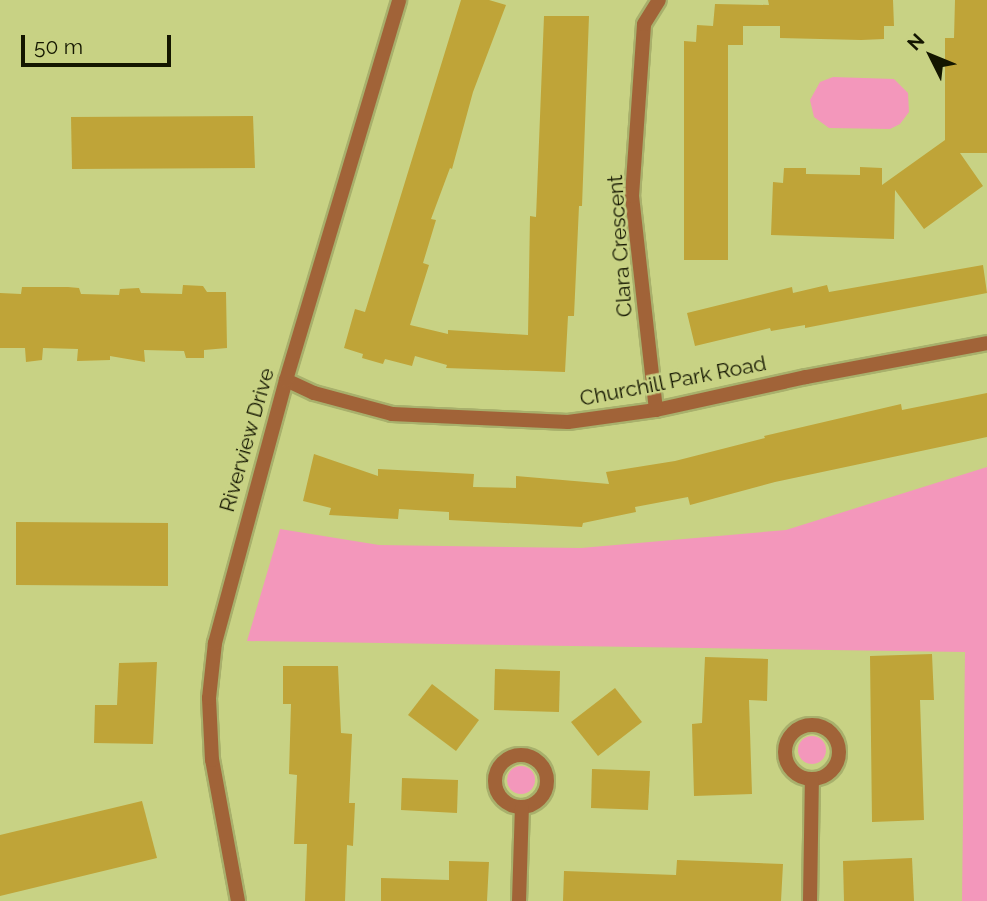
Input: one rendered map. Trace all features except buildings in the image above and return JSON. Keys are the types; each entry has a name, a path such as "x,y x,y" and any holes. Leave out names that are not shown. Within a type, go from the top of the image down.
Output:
{"street":[{"name":"Riverview Drive","path":"237,901 213,770 209,698 215,643 286,380 399,0"},
{"name":"Clara Crescent","path":"656,410 632,196 643,24 659,0"},
{"name":"Churchill Park Road","path":"286,380 321,395 392,414 421,418 568,422 656,410 806,377 987,343"},
{"path":"810,901 812,779"},
{"path":"519,901 522,808"}],"shaded area":[{"path":"833,77 894,79 908,93 909,112 900,124 890,129 829,128 814,117 810,100 820,82"},
{"path":"987,467 987,901 962,901 965,652 247,641 280,529 379,545 581,548 786,530"},
{"path":"812,736 822,740 826,750 822,760 812,764 802,760 798,750 802,740"},
{"path":"521,766 531,770 535,780 531,790 521,794 511,790 507,780 511,770"}]}
